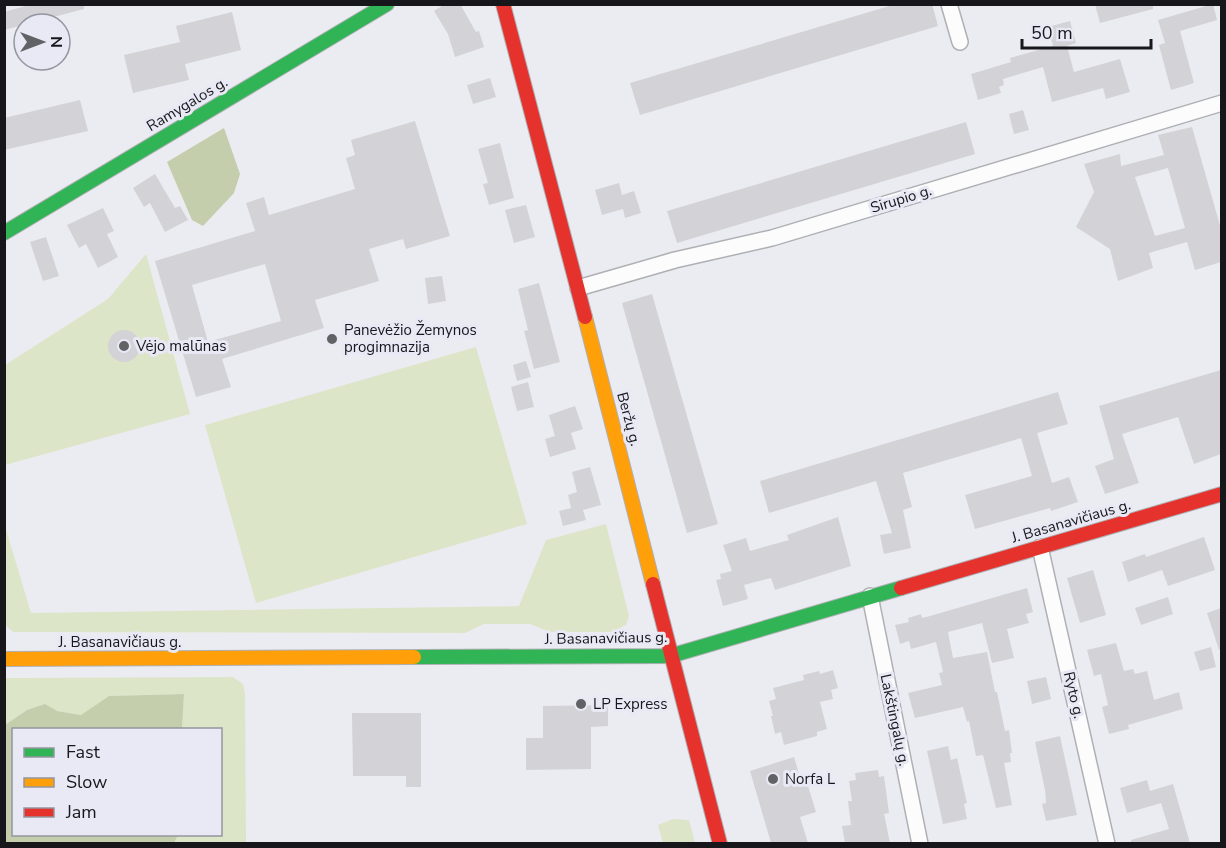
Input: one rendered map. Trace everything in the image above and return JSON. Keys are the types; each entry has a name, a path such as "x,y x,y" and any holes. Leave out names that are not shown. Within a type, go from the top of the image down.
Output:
{"main road":[{"name":"Ramygalos g.","path":"4,233 387,4"},
{"name":"Beržų g.","path":"503,4 720,843"},
{"name":"J. Basanavičiaus g.","path":"4,659 670,656 1221,494"}],"street":[{"path":"950,4 960,42"},
{"name":"Sirupio g.","path":"578,288 675,260 772,238 1221,103"},
{"name":"Ryto g.","path":"1040,547 1107,843"},
{"name":"Lakštingalų g.","path":"870,596 920,843"}],"green space":[{"path":"224,128 240,174 234,193 203,226 192,220 167,162"},
{"path":"146,254 190,414 5,465 5,365 108,299"},
{"path":"476,347 527,524 256,603 205,425"},
{"path":"606,524 629,616 626,625 612,632 550,632 530,624 484,624 465,633 13,632 5,625 5,526 31,613 519,606 546,540"},
{"path":"233,677 243,684 245,694 246,843 174,843 178,836 222,836 222,728 182,728 184,694 109,696 81,715 27,710 5,725 5,678"},
{"path":"184,694 182,728 12,728 12,836 178,836 174,843 5,843 5,725 27,710 45,704 57,711 81,715 109,696"},
{"path":"673,819 689,820 695,843 663,843 658,825"}],"building":[{"path":"33,4 84,4 84,9 72,12 12,12 12,28 4,30 4,12"},
{"path":"445,4 460,4 476,32 479,31 484,47 455,57 448,34 434,11"},
{"path":"896,4 932,4 938,26 640,115 630,83"},
{"path":"1095,4 1153,4 1153,9 1100,23"},
{"path":"1213,4 1217,20 1180,31 1194,83 1171,90 1159,45 1165,43 1158,20"},
{"path":"232,12 241,50 185,64 189,80 133,93 124,55 180,42 176,26"},
{"path":"1070,21 1076,43 1067,46 1074,72 1120,59 1130,92 1106,99 1103,88 1052,102 1043,67 1003,79 1004,85 999,87 1001,93 978,100 971,74 1011,62 1010,58 1053,46 1048,27"},
{"path":"490,78 496,97 473,104 467,85"},
{"path":"80,100 88,131 4,150 4,118"},
{"path":"1023,110 1029,130 1014,134 1009,114"},
{"path":"415,121 450,236 406,249 403,239 369,249 379,281 315,300 324,328 222,359 231,387 196,397 155,261 255,231 246,203 264,197 269,215 355,189 346,158 355,155 351,140","holes":["265,264 281,321 208,342 192,285"]},
{"path":"966,122 975,154 677,243 667,211"},
{"path":"1192,127 1221,229 1221,262 1195,270 1187,242 1149,253 1153,268 1118,281 1110,249 1076,227 1094,192 1084,164 1120,154 1121,166 1164,155 1158,135","holes":["1168,168 1185,228 1155,236 1135,177"]},
{"path":"500,143 514,198 489,205 483,184 488,183 478,149"},
{"path":"155,174 175,208 180,206 188,220 165,232 150,203 144,207 133,188"},
{"path":"619,183 622,195 634,191 641,213 625,218 623,209 602,215 595,190"},
{"path":"526,205 535,237 514,243 505,210"},
{"path":"103,208 114,231 107,234 118,257 98,268 86,244 79,248 67,225"},
{"path":"46,237 59,276 43,281 30,242"},
{"path":"442,276 446,301 428,304 425,278"},
{"path":"539,283 560,362 534,369 524,331 528,330 518,289"},
{"path":"652,294 718,524 687,533 622,303"},
{"name":"Vėjo malūnas","path":"124,330 135,335 140,346 135,357 124,362 113,357 108,346 113,335"},
{"path":"526,361 531,377 517,381 513,365"},
{"path":"1221,370 1221,454 1194,464 1178,417 1122,434 1139,483 1105,494 1095,466 1114,459 1099,406"},
{"path":"528,382 534,407 517,411 511,387"},
{"path":"1058,392 1068,424 1037,433 1052,483 1069,477 1078,502 1051,511 1050,508 975,529 965,495 1032,476 1021,438 903,473 912,507 903,510 911,548 884,554 880,535 892,533 876,481 769,513 760,481"},
{"path":"575,406 583,429 571,433 576,449 550,457 545,439 555,436 549,415"},
{"path":"590,467 601,505 583,510 586,520 563,526 559,511 571,508 568,495 577,492 572,472"},
{"path":"838,517 851,566 775,590 771,578 744,585 748,599 723,606 716,580 721,579 720,574 732,571 723,545 746,538 750,551 789,540 787,535"},
{"path":"1204,537 1215,570 1168,586 1162,570 1128,582 1122,562 1145,554 1146,557"},
{"path":"1093,570 1106,615 1080,623 1067,578"},
{"path":"1027,588 1033,612 1026,614 1029,623 1007,629 1014,658 992,663 982,623 948,632 953,658 987,652 1005,731 1009,730 1011,762 1004,763 1012,805 996,808 983,755 976,756 969,721 967,722 963,707 915,718 908,693 942,685 939,673 943,672 936,642 911,649 909,641 900,644 895,625 909,622 908,618 921,614 922,618"},
{"path":"1168,597 1173,614 1141,625 1135,608"},
{"path":"1221,608 1221,649 1219,650 1207,613"},
{"path":"1116,643 1124,671 1133,669 1135,674 1147,671 1154,700 1179,692 1183,709 1128,725 1129,729 1109,734 1102,707 1108,705 1101,674 1094,676 1087,650"},
{"path":"1211,647 1216,667 1200,671 1194,652"},
{"path":"833,670 838,688 831,690 833,699 820,702 827,729 817,732 817,736 784,745 781,732 775,734 771,716 773,716 769,701 776,699 773,688 804,680 803,675 819,671 820,674"},
{"path":"1046,677 1051,699 1032,704 1027,681"},
{"path":"608,705 608,726 591,727 591,769 526,770 526,738 543,738 543,706"},
{"path":"352,713 421,713 421,787 406,787 406,776 353,776"},
{"path":"1060,736 1077,815 1046,821 1042,804 1046,803 1045,790 1035,742"},
{"path":"948,746 951,760 957,758 967,803 964,804 967,819 943,824 927,751"},
{"path":"794,757 800,777 805,776 816,812 800,817 808,843 771,843 750,771"},
{"path":"878,770 879,777 884,776 889,813 884,814 890,843 845,843 842,826 851,825 848,801 852,801 849,781 856,780 855,773"},
{"path":"1147,780 1150,791 1173,784 1190,843 1131,843 1131,840 1169,829 1161,803 1127,813 1120,788"}],"traffic: fast":[{"path":"4,233 387,4"},
{"path":"414,657 670,656 901,588"}],"traffic: slow":[{"path":"585,317 653,584"},
{"path":"4,659 414,657"}],"traffic: jam":[{"path":"503,4 585,317"},
{"path":"901,588 1222,494"},
{"path":"653,584 720,844"}],"place":[{"name":"Panevėžio Žemynos progimnazija","path":"332,339"},
{"name":"Vėjo malūnas","path":"124,346"},
{"name":"LP Express","path":"581,704"},
{"name":"Norfa L","path":"773,779"}]}
